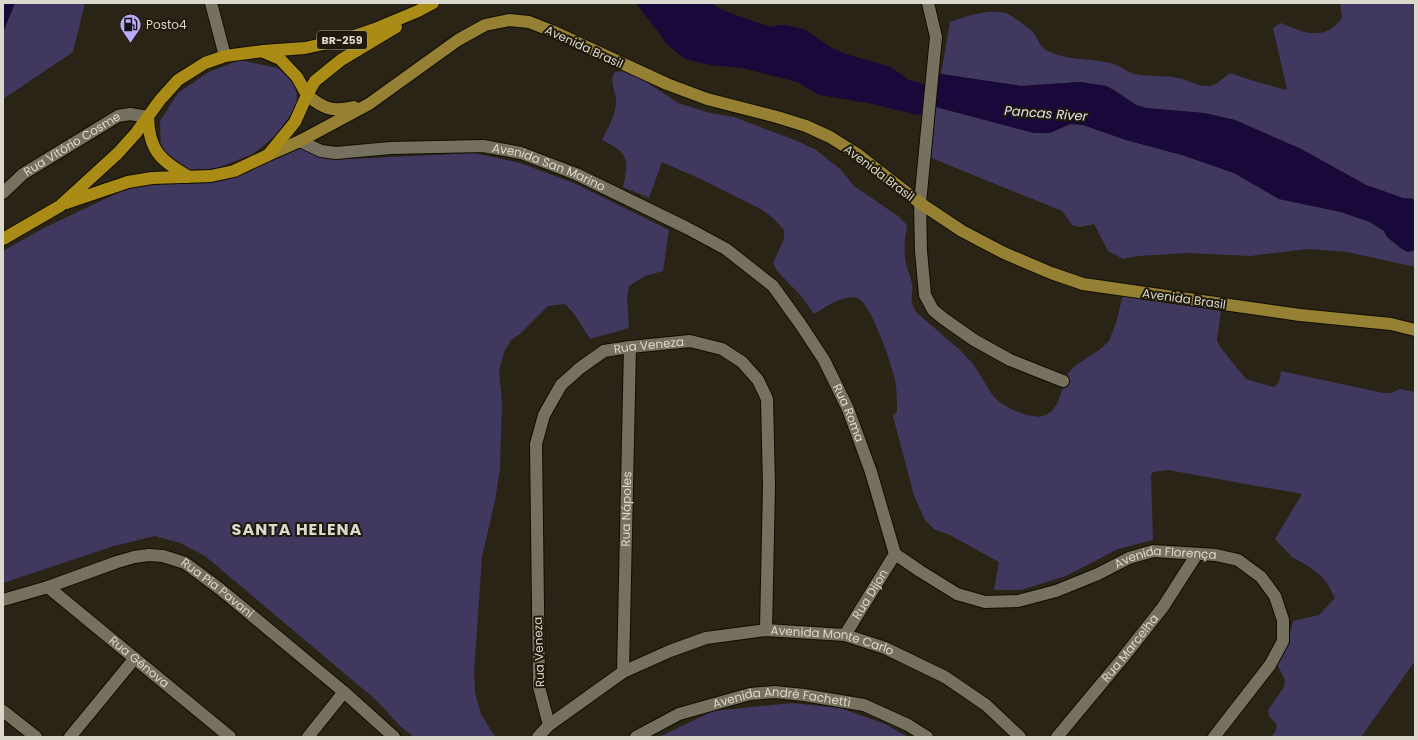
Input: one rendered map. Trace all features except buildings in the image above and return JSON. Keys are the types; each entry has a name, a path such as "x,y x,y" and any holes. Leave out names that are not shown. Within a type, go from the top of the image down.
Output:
{"highway":[{"name":"BR-259","path":"60,206 118,153 160,100 178,80 205,63 225,56 304,48 346,39 375,30 433,3"},
{"name":"BR-259","path":"3,239 60,206 128,182 152,178 210,176 234,171 268,155 295,122 307,94 315,81 341,60 394,28 418,11"},
{"path":"263,51 280,59 297,77 307,94"},
{"path":"148,117 152,143 159,154 170,165 189,177"}],"main road":[{"name":"Avenida Brasil","path":"268,155 300,141 369,104 458,40 485,25 509,20 529,22 552,31 666,84 707,99 806,126 824,134 857,154 920,203 962,231 1004,253 1051,273 1083,284 1300,315 1392,324 1415,330"},
{"name":"Avenida Brasil","path":"307,94 319,104 329,109 340,110 369,104"}],"street":[{"path":"211,3 225,56"},
{"path":"928,3 930,6 936,37 920,203 921,251 925,295 933,310 974,340 1010,360 1063,381"},
{"name":"Rua Vitório Cosme","path":"3,193 23,174 118,116 130,114 148,117"},
{"name":"Avenida San Marino","path":"300,141 321,151 336,153 390,148 483,146 521,153 576,174 687,228 726,249 773,286"},
{"name":"Rua Roma","path":"773,286 824,360 848,409 871,472 895,554"},
{"name":"Rua Veneza","path":"550,725 539,687 536,444 544,415 561,385 580,368 604,351 690,341 722,349 742,362 758,380 767,399 769,486 766,630"},
{"name":"Rua Nápoles","path":"623,672 630,347"},
{"name":"Avenida Florença","path":"895,554 957,594 985,602 1018,601 1056,591 1098,574 1129,558 1153,552 1216,555 1238,560 1261,577 1274,596 1283,620 1283,641 1270,665 1214,737"},
{"name":"Rua Dijon","path":"845,635 895,554"},
{"name":"Rua Marcelha","path":"1057,737 1163,607 1197,554"},
{"name":"Rua Pia Pavani","path":"3,600 48,587 134,557 149,555 163,556 185,563 220,589 344,692 394,737"},
{"name":"Rua Gênova","path":"48,587 230,737"},
{"name":"Avenida Monte Carlo","path":"538,737 550,725 623,672 670,651 706,638 766,630 845,635 885,648 945,677 986,705 1020,737"},
{"path":"70,737 135,658"},
{"path":"308,737 344,692"},
{"name":"Avenida André Fachetti","path":"636,737 679,714 750,694 775,692 804,695 864,705 908,725 927,737"},
{"path":"3,711 36,737"}],"shaded area":[{"path":"15,3 85,3 73,52 3,99 3,32"},
{"path":"1340,3 1415,3 1415,199 1403,198 1366,185 1301,149 1235,120 1204,113 1146,108 1136,105 1113,89 1080,82 1021,86 941,74 950,22 971,15 998,12 1006,13 1021,23 1033,33 1044,48 1057,55 1110,63 1135,74 1178,78 1204,86 1213,85 1230,73 1287,90 1273,28 1281,23 1306,32 1321,33 1335,26 1342,18"},
{"path":"240,60 277,68 296,81 297,104 280,132 253,154 215,169 184,170 161,151 160,121 178,93 209,72"},
{"path":"623,71 634,74 678,103 710,113 734,117 797,141 816,150 840,169 854,186 898,216 907,225 905,254 912,284 912,304 914,308 917,313 960,350 974,365 991,393 999,402 1013,410 1038,417 1046,415 1052,411 1058,402 1068,373 1076,365 1099,350 1109,341 1116,323 1123,295 1221,311 1217,340 1220,347 1246,379 1273,387 1280,378 1281,371 1383,393 1391,393 1400,389 1415,392 1415,661 1361,737 1271,737 1275,732 1277,725 1269,716 1268,710 1284,687 1285,680 1277,664 1288,641 1293,621 1319,615 1335,598 1327,583 1321,576 1308,566 1292,557 1275,539 1302,494 1168,470 1153,472 1151,475 1153,540 1118,549 1066,576 1021,590 994,590 999,562 948,534 935,530 925,520 914,496 893,416 897,411 897,399 893,372 880,335 863,302 857,298 846,298 834,302 814,314 801,296 777,271 773,263 784,239 784,230 774,219 761,209 705,181 662,162 649,198 623,187 626,170 625,158 618,149 602,140 612,120 616,105 612,78 615,72"},
{"path":"936,107 1034,133 1050,133 1070,124 1083,125 1126,140 1182,155 1234,173 1279,199 1341,212 1370,222 1384,231 1387,237 1402,249 1408,252 1415,250 1415,267 1347,252 1308,249 1250,256 1188,253 1138,256 1123,259 1108,251 1094,224 1081,227 1072,225 1062,211 929,157"},
{"path":"293,144 316,155 350,159 474,153 520,163 576,184 669,230 663,271 645,276 629,286 627,297 629,328 590,339 575,315 565,304 548,306 520,334 511,340 504,352 499,371 502,403 500,468 495,501 482,557 474,672 475,693 481,714 496,737 414,737 400,726 376,700 205,556 180,543 155,536 114,546 3,583 3,251 46,227 128,188 195,180"},
{"path":"792,703 840,708 885,724 908,737 659,737 713,711"}],"water":[{"path":"3,3 15,3 3,32"},
{"name":"Pancas River","path":"636,3 712,3 735,15 771,27 785,25 804,29 832,48 849,55 891,67 909,80 923,84 941,74 1021,86 1080,82 1107,86 1136,105 1146,108 1204,113 1235,120 1301,149 1366,185 1403,198 1415,199 1415,250 1408,252 1402,249 1387,237 1384,231 1370,222 1341,212 1279,199 1234,173 1182,155 1126,140 1083,125 1070,124 1050,133 1034,133 936,107 918,115 868,103 819,95 797,82 743,68 710,65 685,59 668,45"}],"place":[{"name":"Posto4","path":"131,44"}],"district":[{"name":"SANTA HELENA","path":"297,529"}]}
